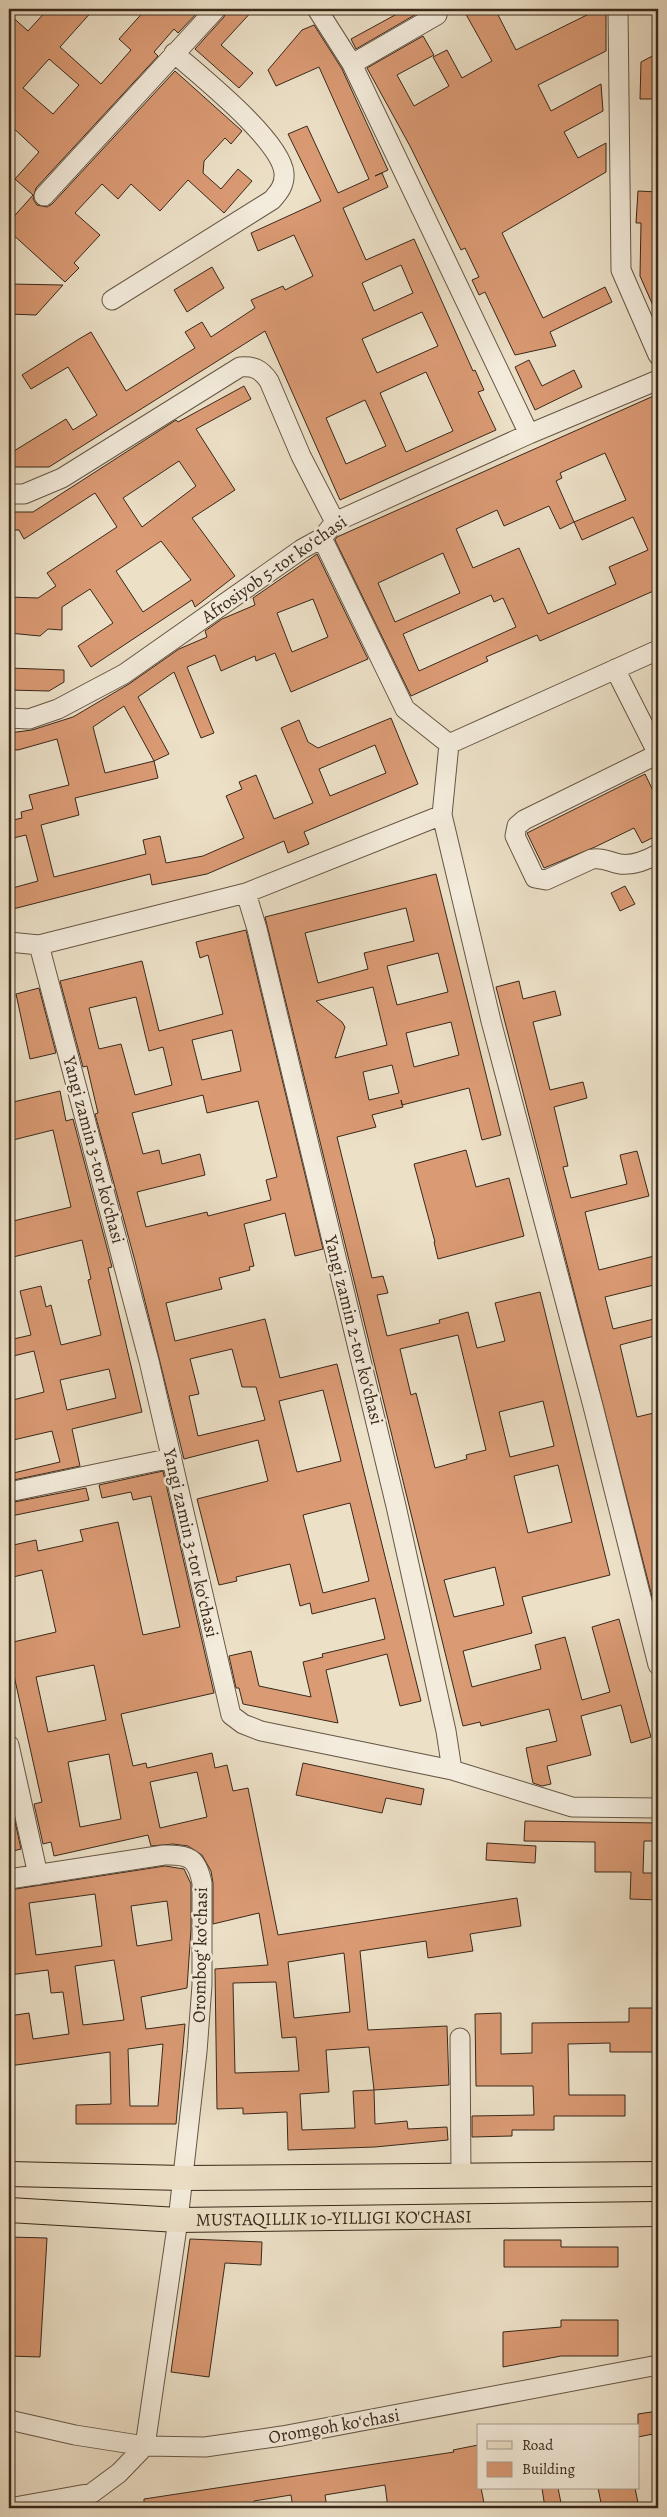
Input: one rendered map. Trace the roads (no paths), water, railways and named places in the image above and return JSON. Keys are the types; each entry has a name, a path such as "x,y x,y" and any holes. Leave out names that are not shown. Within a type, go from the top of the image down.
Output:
{"main road":[{"path":"9,2174 183,2178 658,2174"},
{"name":"MUSTAQILLIK 10-YILLIGI KO'CHASI","path":"9,2210 178,2220 658,2214"}],"street":[{"path":"44,196 216,9"},
{"path":"317,9 352,64 529,434"},
{"path":"618,9 621,270 658,355"},
{"path":"352,64 437,16"},
{"path":"112,300 272,200 281,190 284,181 284,171 278,158 261,133 174,53"},
{"path":"9,494 24,494 62,478 240,367 251,366 263,372 269,381 301,456 335,522"},
{"name":"Afrosiyob 5-tor koʻchasi","path":"9,718 29,719 58,709 124,674 302,549 322,538 335,522 529,434 658,380"},
{"path":"322,538 405,709 449,744"},
{"path":"449,744 658,650"},
{"path":"615,669 658,754 524,820 518,826 515,836 535,878 540,880 546,880 592,859 600,858 627,864 643,861 658,854"},
{"path":"449,744 442,815 491,1020 654,1630 658,1665"},
{"path":"9,942 39,945 246,893 442,815"},
{"name":"Yangi zamin 2-tor koʻchasi","path":"246,893 257,929 396,1506 446,1731 452,1770"},
{"name":"Yangi zamin 3-tor koʻchasi","path":"39,945 98,1164 172,1458 231,1715 261,1731 452,1770 572,1807 658,1808"},
{"path":"9,1492 172,1458"},
{"path":"9,1745 38,1875"},
{"name":"Orombogʻ koʻchasi","path":"9,1879 164,1855 182,1854 192,1860 199,1869 202,1884 202,1985 197,2052 178,2220 144,2446"},
{"path":"460,2038 461,2175"},
{"name":"Oromgoh koʻchasi","path":"9,2420 75,2435 144,2446 205,2447 282,2436 658,2365"},
{"path":"9,2508 92,2493 119,2473 144,2446"}]}
